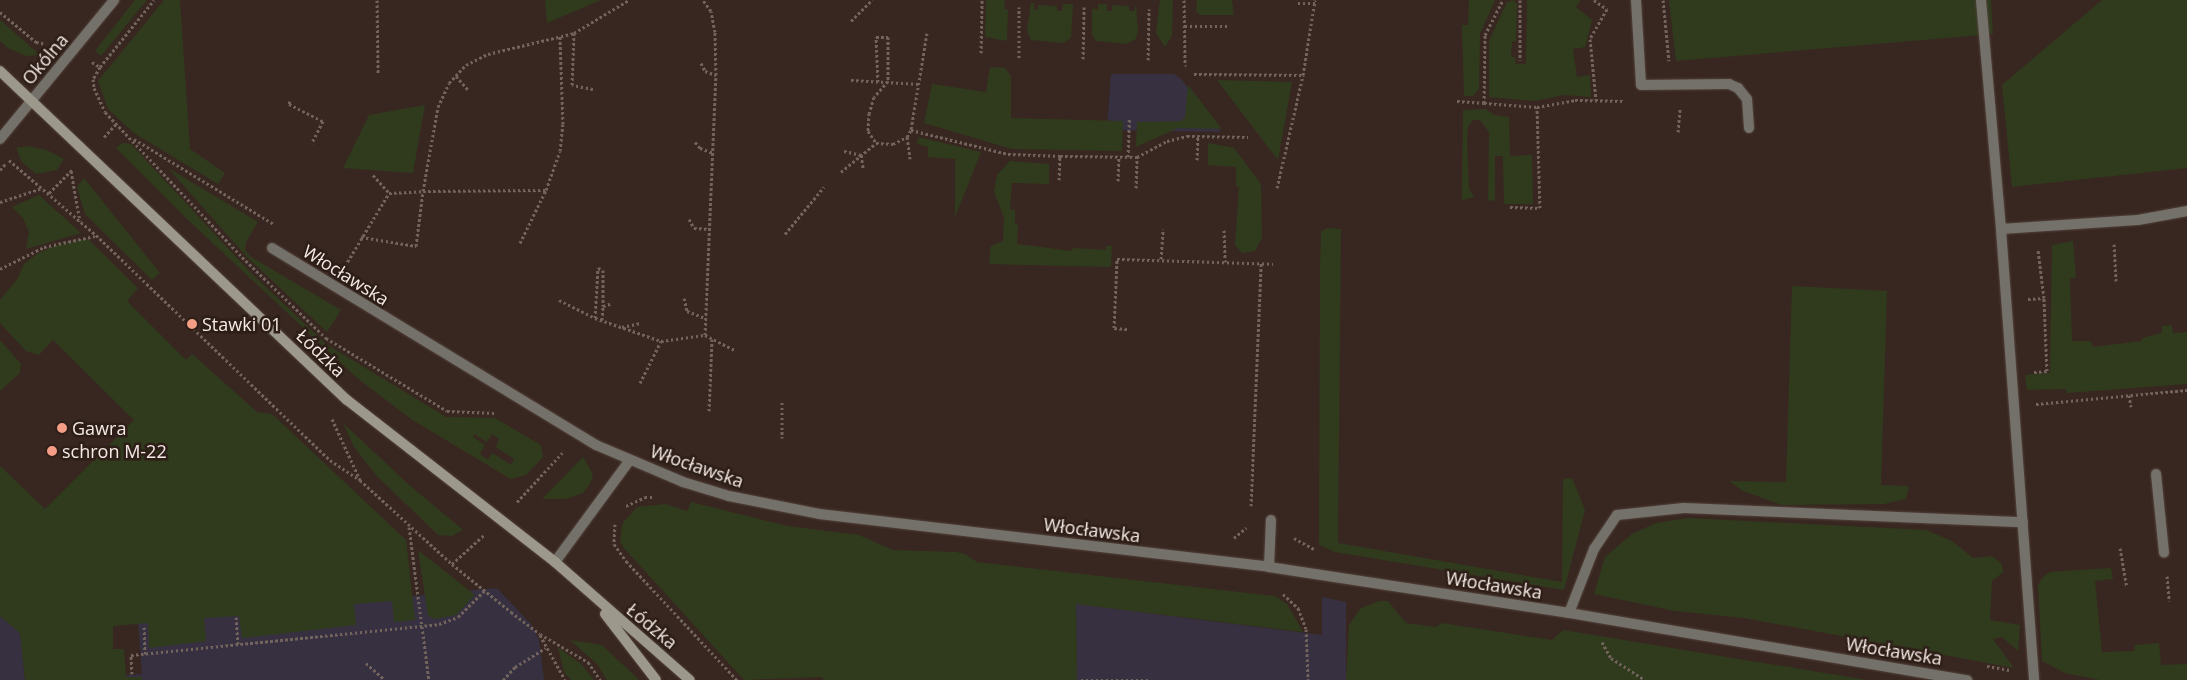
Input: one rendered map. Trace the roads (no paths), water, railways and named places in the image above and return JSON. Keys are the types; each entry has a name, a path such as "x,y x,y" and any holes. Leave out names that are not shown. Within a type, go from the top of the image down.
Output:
{"street":[{"name":"Okólna","path":"0,138 114,0"},
{"path":"1636,0 1641,85 1729,84 1738,88 1746,99 1749,128"},
{"path":"1981,0 2007,301 2010,373 2034,680"},
{"name":"Łódzka","path":"0,71 347,400 555,562 592,597 690,680"},
{"path":"2001,229 2112,221 2187,211"},
{"name":"Włocławska","path":"272,248 564,427 630,460 683,482 795,510 1269,567 1569,613 1967,680"},
{"path":"555,562 630,460"},
{"path":"2156,474 2164,553"},
{"path":"1569,613 1594,549 1617,516 1684,508 2023,522"},
{"path":"1269,567 1271,520"},
{"name":"Łódzka","path":"592,597 656,680"}],"place":[{"name":"Stawki 01","path":"192,324"},
{"name":"Gawra","path":"62,428"},
{"name":"schron M-22","path":"52,451"}]}
